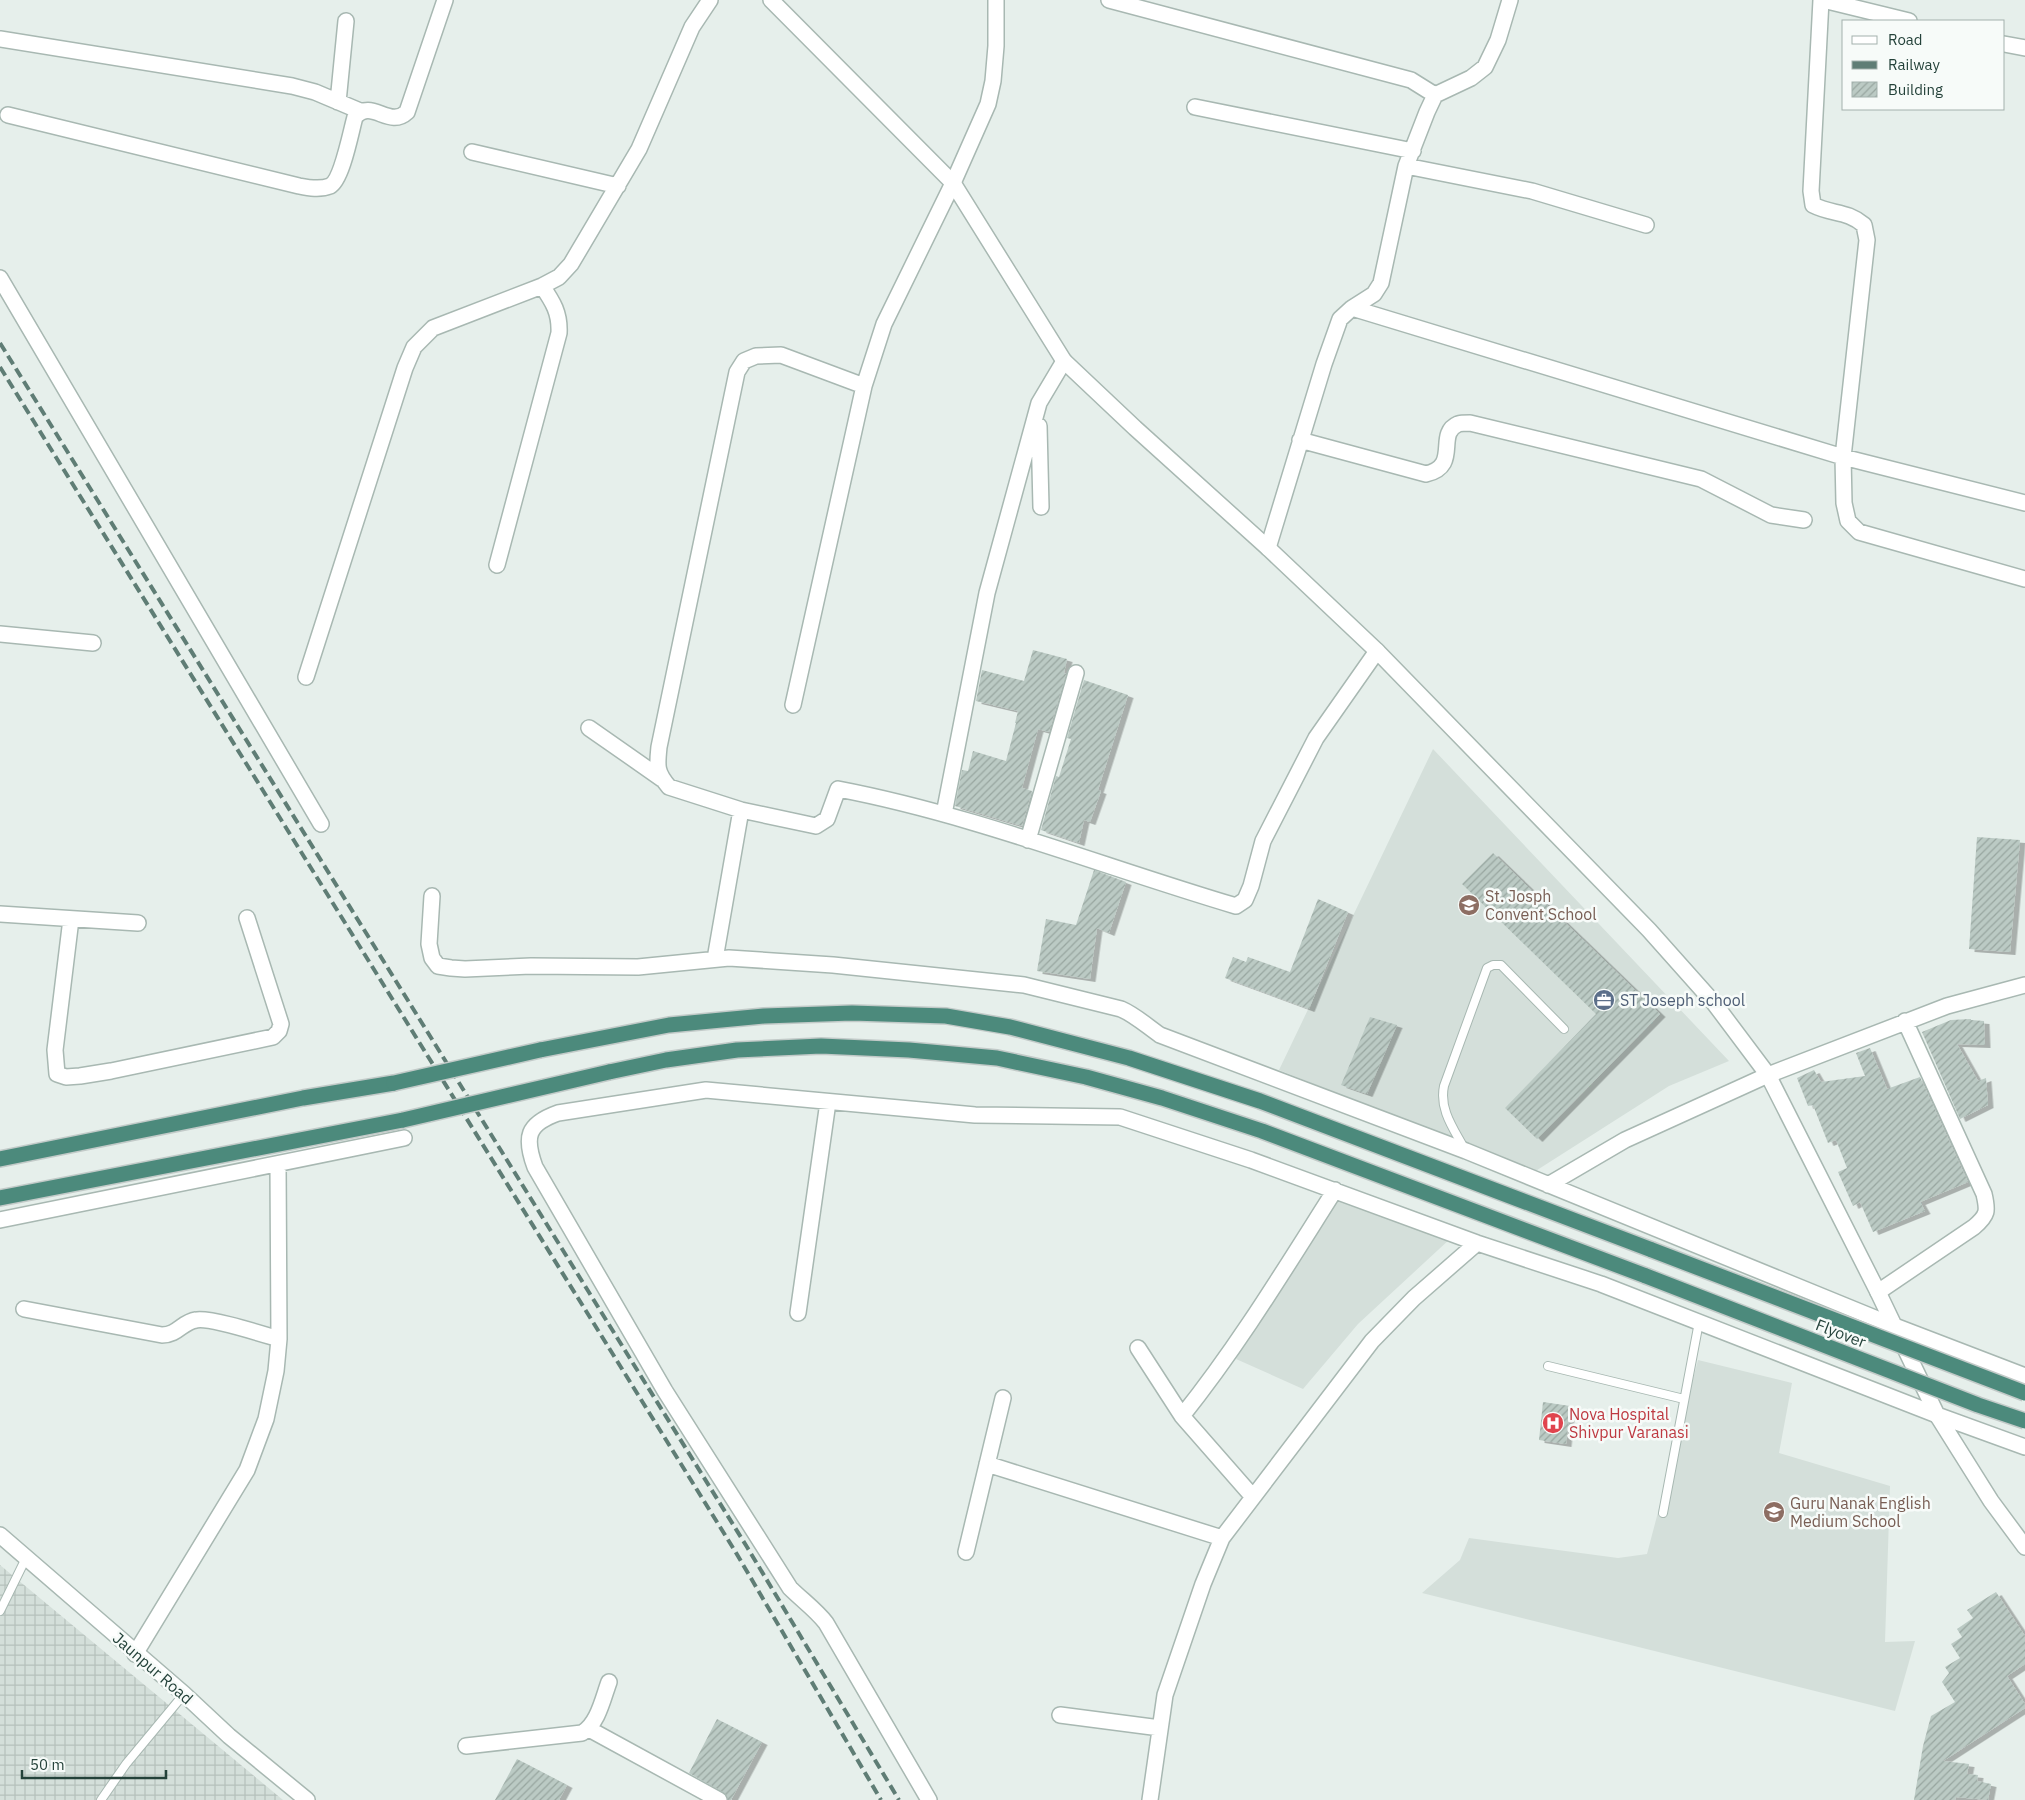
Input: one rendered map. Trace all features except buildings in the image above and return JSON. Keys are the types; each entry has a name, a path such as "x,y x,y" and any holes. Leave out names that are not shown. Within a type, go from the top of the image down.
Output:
{"highway":[{"name":"Flyover","path":"0,1159 303,1098 394,1083 540,1050 669,1025 764,1016 852,1012 946,1016 1010,1027 1129,1058 1260,1101 2025,1393"},
{"name":"Flyover","path":"0,1198 403,1120 666,1060 737,1050 820,1046 909,1050 997,1058 1106,1082 1162,1098 1262,1131 1646,1276 1978,1405 2025,1421"}],"street":[{"path":"0,39 257,79 315,92 360,111 367,110 396,118 402,117 407,112 445,0"},
{"path":"306,677 405,368 414,347 433,328 542,286 559,277 571,264 638,149 692,27 710,0"},
{"path":"771,0 953,183 1064,361 1268,548 1376,651 1649,930 1714,1003 1768,1075 1878,1292 1892,1325 1937,1415 1992,1501 2025,1547"},
{"path":"793,705 864,386 884,324 953,183 988,104 993,81 996,0"},
{"path":"1109,0 1410,80 1435,95"},
{"path":"1268,548 1300,440 1340,319 1352,308 1374,294 1382,283 1406,166 1435,95 1471,78 1484,67 1498,40 1510,0"},
{"path":"1905,20 1822,0 1811,191 1814,205 1824,210 1852,216 1864,225 1867,240 1843,457 1844,504 1848,521 1859,532 2025,579"},
{"path":"338,102 346,21"},
{"path":"2005,44 2025,48"},
{"path":"1195,107 1412,151"},
{"path":"8,115 317,189 331,186 339,176 355,117 360,111"},
{"path":"472,152 618,186"},
{"path":"1406,166 1532,191 1646,225"},
{"path":"0,278 321,824"},
{"path":"497,565 559,333 560,321 557,308 542,286"},
{"path":"1352,308 1843,457 2025,503"},
{"path":"662,779 657,769 659,747 737,372 744,361 756,356 781,355 864,386"},
{"path":"944,814 987,593 1040,403 1064,361"},
{"path":"1040,403 1039,464 1041,507"},
{"path":"1300,440 1426,474 1437,472 1444,464 1448,433 1457,424 1470,423 1701,479 1770,515 1804,520"},
{"path":"0,634 93,643"},
{"path":"589,728 662,779 669,787 741,810 816,826 827,819 838,789 944,814 1236,906 1245,900 1263,841 1316,738 1376,651"},
{"path":"1028,840 1076,673"},
{"path":"715,959 741,810"},
{"path":"432,896 429,944 432,958 438,966 465,969 531,966 638,966 729,958 833,965 1024,985 1121,1009 1160,1035 1466,1150 1892,1325 2025,1376"},
{"path":"0,914 138,923"},
{"path":"71,919 55,1050 57,1074 66,1077 120,1070 273,1037 279,1031 281,1024 247,918"},
{"path":"1548,1185 1625,1140 1768,1075 1947,1006 2025,984"},
{"path":"1878,1292 1974,1227 1985,1218 1987,1207 1984,1194 1905,1021"},
{"path":"929,1800 826,1623 818,1613 801,1600 790,1588 665,1391 535,1167 530,1154 529,1138 533,1128 541,1119 558,1112 706,1090 975,1115 1120,1117 1251,1160 1477,1243 1601,1284 1937,1415 2025,1447"},
{"path":"798,1313 828,1102"},
{"path":"0,1220 404,1138"},
{"path":"135,1654 247,1470 266,1419 276,1371 278,1339 278,1164"},
{"path":"1182,1416 1217,1373 1335,1190"},
{"path":"1150,1800 1166,1695 1222,1538 1372,1341 1414,1298 1477,1243"},
{"path":"24,1309 162,1335 170,1335 193,1320 200,1319 278,1339"},
{"path":"1138,1348 1182,1416 1253,1497"},
{"path":"966,1552 1003,1398"},
{"path":"987,1464 1222,1538"},
{"name":"Jaunpur Road","path":"0,1535 135,1654 184,1694 229,1736 307,1800"},
{"path":"466,1746 582,1733 589,1729 609,1682"},
{"path":"1060,1714 1160,1728"},
{"path":"589,1729 719,1800"}],"lane":[{"path":"1466,1150 1443,1108 1442,1098 1444,1086 1487,968 1493,965 1500,965 1564,1029"},
{"path":"1663,1513 1698,1322"},
{"path":"1548,1366 1684,1399"},
{"path":"0,1612 26,1558"},
{"path":"102,1800 126,1764 184,1694"}],"shaded area":[{"name":"St. Josph Convent School","path":"1433,749 1729,1061 1669,1086 1534,1172 1279,1070"},
{"path":"1329,1193 1451,1238 1358,1324 1303,1389 1236,1359"},
{"name":"Guru Nanak English Medium School","path":"1698,1360 1792,1383 1779,1453 1890,1486 1885,1642 1915,1641 1895,1711 1422,1593 1460,1560 1469,1538 1618,1558 1647,1554"},
{"path":"0,1565 283,1800 0,1800"}],"railway":[{"path":"0,343 747,1547 899,1800"},
{"path":"0,367 735,1551 881,1800"}],"place":[{"name":"St. Josph Convent School","path":"1469,905"},
{"name":"ST Joseph school","path":"1604,1000"},
{"name":"Nova Hospital Shivpur Varanasi","path":"1553,1423"},
{"name":"Guru Nanak English Medium School","path":"1774,1512"}]}
